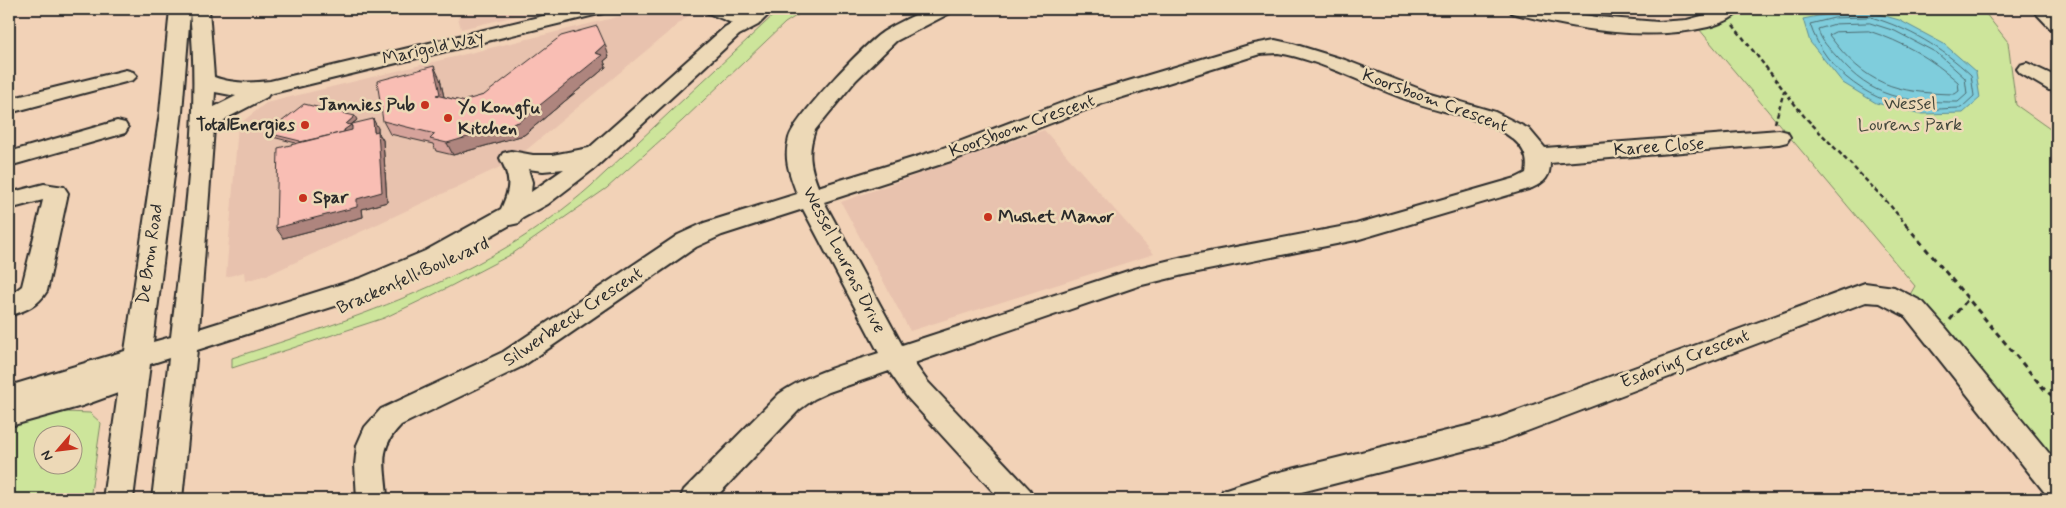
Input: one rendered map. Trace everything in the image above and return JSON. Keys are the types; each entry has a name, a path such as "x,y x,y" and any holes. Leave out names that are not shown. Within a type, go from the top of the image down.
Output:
{"street":[{"name":"De Bron Road","path":"118,499 134,368 171,112 180,9"},
{"path":"167,499 184,352 204,125 205,81 200,9"},
{"path":"502,9 508,30"},
{"name":"Marigold Way","path":"204,125 238,101 270,87 508,30 555,14 596,9"},
{"path":"715,9 736,18 758,15"},
{"name":"Wessel Lourens Drive","path":"943,9 889,37 874,50 804,128 799,146 798,164 810,198 895,358 917,389 1019,499"},
{"path":"1518,9 1549,16 1638,27 1688,25 1727,11"},
{"path":"2042,9 2057,24"},
{"name":"Brackenfell Boulevard","path":"184,352 303,322 394,289 494,241 536,215 598,168 732,45 758,15"},
{"name":"Brackenfell Boulevard","path":"9,397 134,368 184,352 386,278 434,257 510,217 540,198 597,154 732,31 758,15"},
{"name":"Koorsboom Crescent","path":"810,198 951,153 1096,98 1256,49 1274,46 1302,52 1422,98 1503,123 1521,134 1539,156"},
{"path":"2027,69 2057,85"},
{"path":"9,106 69,88 126,76"},
{"name":"Marigold Way","path":"205,81 223,88 232,89 270,87"},
{"path":"9,159 117,128"},
{"name":"Karee Close","path":"1539,156 1774,138"},
{"path":"510,217 521,186 520,173 511,158 535,164 551,164 597,154"},
{"path":"695,499 790,402 804,391 827,381 1134,278 1183,266 1356,232 1524,183 1536,176 1539,168 1539,156"},
{"path":"9,202 41,192 49,191 56,194 34,291 23,300 9,306"},
{"name":"Silwerbeeck Crescent","path":"372,499 370,446 376,432 391,417 513,360 686,241 709,231 810,198"},
{"name":"Esdoring Crescent","path":"1234,499 1272,487 1498,430 1856,293 1875,292 1896,298 1914,309 2057,484"},
{"name":"Brackenfell Boulevard","path":"9,414 82,395 134,368"}],"path":[{"path":"1727,11 1784,90 1825,139 1889,204 2044,389 2057,400"},
{"path":"1774,138 1784,90"},
{"path":"1937,335 1969,298"}],"shaded area":[{"path":"456,9 546,9 461,29"},
{"path":"650,9 687,9 694,11 513,161 270,274 245,281 244,272 226,277 238,125 266,103"},
{"path":"1044,130 1154,254 910,331 841,202"}],"green space":[{"path":"780,9 807,9 785,23 682,121 607,188 512,254 384,318 232,368 232,358 375,309 467,269 510,245 552,218 591,186"},
{"name":"Wessel Lourens Park","path":"1744,9 1982,9 2008,42 2016,105 2057,134 2057,471 1925,311 1908,298 1915,286 1699,29 1723,22 1734,17"},
{"path":"66,412 90,413 101,423 90,499 9,499 9,425"}],"water":[{"path":"1872,12 1899,20 1944,44 1976,72 1980,98 1963,113 1922,114 1876,103 1843,83 1810,42 1803,19 1833,13"}],"building":[{"path":"597,26 605,44 595,53 602,55 519,122 447,143 430,139 435,134 383,121 377,81 434,66 440,94 436,95 465,102 466,100 484,95 561,36"},
{"path":"304,104 355,116 346,124 351,125 344,132 300,142 267,133"},
{"path":"373,119 374,132 378,131 382,192 357,199 357,207 276,228 278,148 352,130 352,124"}],"place":[{"name":"Jannies Pub","path":"425,105"},
{"name":"Yo Kongfu Kitchen","path":"448,118"},
{"name":"TotalEnergies","path":"305,125"},
{"name":"Spar","path":"303,198"},
{"name":"Mushet Manor","path":"988,217"}]}
